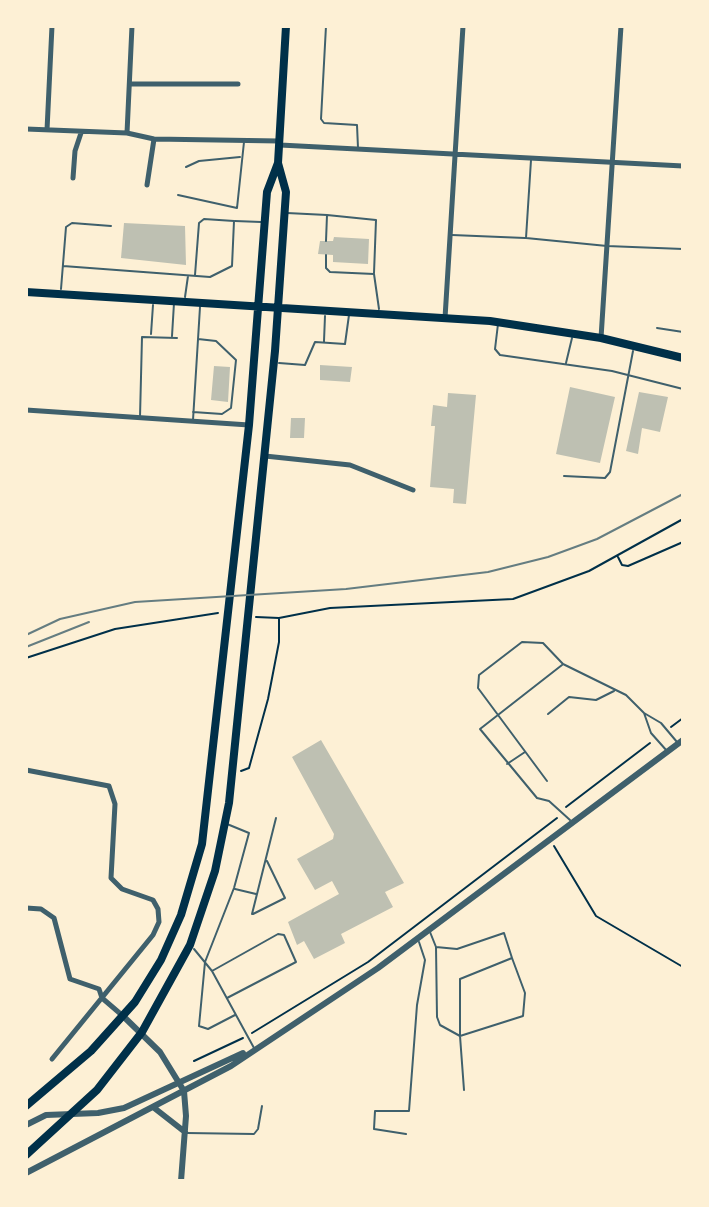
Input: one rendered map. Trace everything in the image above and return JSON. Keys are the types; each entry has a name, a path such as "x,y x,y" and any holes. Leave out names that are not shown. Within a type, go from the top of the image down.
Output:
{"main road":[{"path":"26,1106 85,1057 123,1016 161,960 194,878 211,792 260,308 267,192 278,163 280,143 286,26"},
{"path":"26,1155 74,1113 107,1078 142,1032 190,945 212,881 226,824 274,363 286,192 278,163"},
{"path":"26,292 498,322 601,338 683,358"}],"street":[{"path":"47,130 52,26"},
{"path":"127,133 132,26"},
{"path":"445,318 463,26"},
{"path":"601,338 621,26"},
{"path":"131,84 238,84"},
{"path":"26,129 127,133 154,139 244,141 683,166"},
{"path":"73,178 75,151 81,133"},
{"path":"147,185 154,139"},
{"path":"26,410 249,425"},
{"path":"265,456 350,465 413,490"},
{"path":"26,1125 46,1115 124,1108 254,1048 418,939 681,742"},
{"path":"26,770 109,786 115,804 111,878 122,889 153,900 158,909 159,922 153,935 52,1059"},
{"path":"26,908 41,909 54,918 70,979 99,989 102,998 142,1032 179,1081 184,1091 185,1133 181,1181"},
{"path":"26,1173 231,1066 247,1052"},
{"path":"153,1107 185,1133"}],"lane":[{"path":"326,26 321,119 324,123 357,125 358,149"},
{"path":"178,195 237,208 244,141"},
{"path":"186,167 199,161 242,157"},
{"path":"526,238 531,158"},
{"path":"285,213 376,220 374,274 380,314"},
{"path":"326,241 327,215"},
{"path":"195,275 199,223 204,219 265,222"},
{"path":"63,266 210,277 232,266 234,221"},
{"path":"60,294 66,227 72,223 111,226"},
{"path":"450,235 683,249"},
{"path":"326,255 326,268 330,272 374,274"},
{"path":"172,337 188,275"},
{"path":"151,335 154,301"},
{"path":"192,421 200,304"},
{"path":"324,343 326,312"},
{"path":"274,363 305,365 309,362 312,345 345,344 349,313"},
{"path":"498,322 495,349 500,355 627,375 683,389"},
{"path":"657,328 683,332"},
{"path":"566,364 573,333"},
{"path":"139,418 142,337 177,338"},
{"path":"193,412 222,414 231,408 236,360 216,341 198,339"},
{"path":"564,476 605,478 610,472 635,346"},
{"path":"547,781 478,688 479,675 522,642 543,643 563,664 617,690 681,742"},
{"path":"563,664 480,729 537,798 549,801 573,823"},
{"path":"548,714 569,697 596,700 617,690"},
{"path":"644,713 656,739 667,752"},
{"path":"507,765 526,752"},
{"path":"266,859 285,898 252,914 276,818"},
{"path":"226,824 249,830 234,888 205,962 199,1026 208,1029 235,1015"},
{"path":"234,888 257,894"},
{"path":"430,930 436,947 437,1017 440,1025 460,1036 523,1016 525,993 504,933 457,949 436,947"},
{"path":"212,971 278,934 284,935 296,962 227,998"},
{"path":"406,1134 374,1129 375,1111 409,1111 417,1005 425,960 418,939"},
{"path":"190,945 212,971 254,1048"},
{"path":"464,1090 460,979 512,958"},
{"path":"185,1133 254,1134 258,1129 262,1106"}],"path":[{"path":"246,616 279,618 346,607 513,599 558,584 683,519"},
{"path":"617,556 627,567 683,542"},
{"path":"26,658 115,629 197,614 220,613"},
{"path":"232,771 249,768 278,652 279,618"},
{"path":"667,730 683,718"},
{"path":"194,1061 247,1036 368,962 503,861 572,800 656,739"},
{"path":"549,840 596,916 683,967"}],"building":[{"path":"124,223 185,226 186,265 121,258"},
{"path":"334,237 369,239 368,264 333,262 333,255 318,254 320,241 333,241"},
{"path":"320,365 352,367 350,382 320,380"},
{"path":"214,366 230,367 228,402 211,400"},
{"path":"570,387 615,397 600,463 556,454"},
{"path":"639,392 668,397 660,432 642,428 638,454 626,451"},
{"path":"448,393 476,395 466,504 453,503 454,489 430,487 435,426 431,426 433,405 447,407"},
{"path":"291,418 305,418 304,438 290,438"},
{"path":"321,740 404,883 385,892 393,907 341,934 345,943 314,959 304,941 297,945 288,922 339,894 332,881 315,890 297,859 333,839 334,834 292,757"}],"tram line":[{"path":"26,635 60,619 135,602 346,589 488,572 548,557 597,539 683,494"},
{"path":"26,647 89,622"}]}
